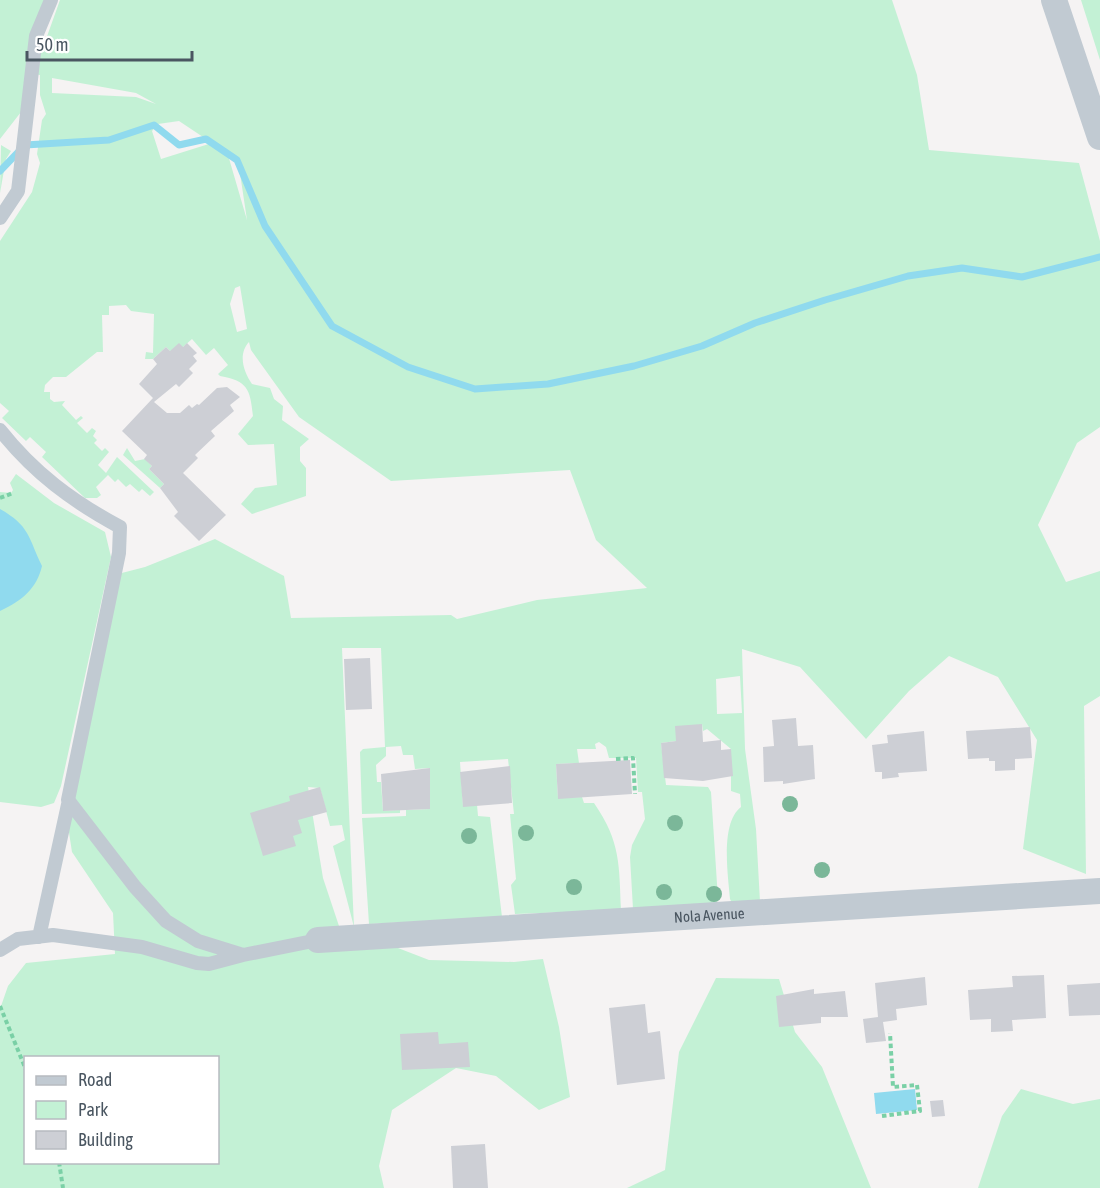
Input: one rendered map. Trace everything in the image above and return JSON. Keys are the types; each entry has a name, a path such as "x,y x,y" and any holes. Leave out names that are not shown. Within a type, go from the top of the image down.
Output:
{"street":[{"path":"1054,0 1100,137"},
{"name":"Nola Avenue","path":"318,940 1100,891"}],"lane":[{"path":"0,218 18,191 36,36 51,0"},
{"path":"0,430 24,460 81,506 120,527 119,553 39,937"},
{"path":"69,800 135,887 165,921 198,941 243,955"},
{"path":"0,950 18,939 53,935 142,947 197,963 209,964 318,940"}],"path":[{"path":"0,498 13,493"},
{"path":"616,759 633,758 635,794"},
{"path":"0,1006 24,1065"},
{"path":"882,1116 920,1112 917,1085 893,1087 890,1033"},
{"path":"59,1164 63,1188"}],"green space":[{"path":"0,0 51,0 32,72 40,63 40,56 60,0 892,0 917,75 929,150 1079,163 1100,241 1100,427 1077,443 1038,525 1066,582 1100,571 1100,696 1084,706 1086,874 1023,849 1037,740 998,677 949,656 909,691 866,739 800,667 742,649 745,749 756,829 760,902 732,903 730,899 727,864 728,837 734,815 741,807 740,794 731,791 731,749 707,729 703,731 702,724 676,741 661,743 666,785 708,787 711,792 718,899 715,904 633,909 630,857 632,845 645,819 642,792 638,792 636,758 609,758 606,747 599,742 595,744 596,749 577,749 579,763 556,764 558,798 582,797 584,803 594,803 603,817 617,854 621,910 515,914 511,885 516,879 510,814 514,814 508,759 460,762 463,806 477,805 478,816 490,817 502,917 369,924 362,818 406,816 406,810 430,809 430,768 415,769 413,755 403,755 401,746 386,747 386,756 376,765 377,782 381,782 383,811 400,810 400,813 362,814 360,752 363,749 385,747 381,648 342,648 354,927 333,846 345,840 342,825 330,826 320,788 308,787 323,878 343,938 367,936 429,960 514,962 543,959 559,1027 570,1097 539,1110 496,1076 456,1068 392,1110 379,1166 384,1188 0,1188 0,1009 8,986 26,963 115,954 113,913 72,852 66,813 114,575 145,567 215,539 284,576 291,618 451,615 457,619 537,600 647,588 596,540 570,470 391,481 299,417 251,350 249,342 244,352 243,363 252,384 270,388 274,399 283,406 282,420 309,439 300,447 300,461 306,468 306,496 252,514 241,504 255,488 277,485 274,444 248,445 238,434 253,416 251,399 246,388 237,381 220,376 218,374 228,365 214,348 206,355 192,339 183,347 170,351 166,347 153,359 145,359 146,352 153,353 154,314 131,311 126,305 109,306 109,315 102,315 103,352 97,352 66,377 53,377 45,385 44,392 50,392 50,399 54,402 65,401 62,405 76,420 81,416 83,418 77,423 87,433 92,428 96,431 93,436 97,440 94,443 102,451 105,448 109,452 98,465 106,473 117,457 154,492 150,496 142,489 139,492 130,484 126,487 118,479 115,482 108,475 96,487 101,495 97,498 85,498 42,457 46,452 30,437 26,441 2,418 9,411 0,403 0,241 32,192 40,163 37,154 42,120 46,114 40,95 40,75 31,74 28,103 0,139","holes":["52,78 136,93 156,104 136,97 52,93","179,121 212,143 161,159 152,131 158,124","228,155 238,160 247,220","240,286 247,329 237,332 230,304 235,288","740,676 742,713 717,714 716,679"]},
{"path":"1081,0 1100,0 1100,60"},
{"path":"1,145 11,151 6,159 0,193"},
{"path":"127,448 135,461 145,459 152,466 149,469 164,484 160,488 123,455"},
{"path":"16,474 54,503 105,532 111,557 61,786 54,803 41,807 0,802 0,492 11,493 13,490 10,483"},
{"path":"716,978 779,979 795,1032 822,1067 871,1188 627,1188 665,1170 679,1052"},
{"path":"1021,1089 1073,1104 1100,1099 1100,1188 978,1188 1002,1116"}],"water":[{"path":"0,509 23,527 42,566 40,574 27,593 0,611"},
{"path":"915,1089 917,1110 876,1114 874,1093"}],"building":[{"path":"179,343 183,347 187,343 197,353 193,356 197,361 189,369 193,373 179,387 176,384 154,402 167,413 180,413 189,405 192,408 199,405 217,388 227,387 240,397 230,405 234,411 211,431 215,436 195,455 198,458 183,473 226,515 199,541 174,516 178,512 160,488 164,484 149,469 152,466 144,459 147,455 122,431 153,398 139,384 157,364 153,359 166,347 170,351"},
{"path":"370,658 372,709 346,710 344,659"},
{"path":"796,718 798,746 813,745 815,779 783,784 783,781 764,782 763,747 774,746 772,720"},
{"path":"702,724 703,742 721,740 721,750 731,749 733,776 703,781 664,778 661,743 676,741 675,726"},
{"path":"1030,727 1032,758 1015,759 1015,770 995,771 995,761 989,761 989,758 968,759 966,731"},
{"path":"924,731 927,771 898,773 899,777 882,779 882,772 875,772 872,745 888,743 887,735"},
{"path":"630,760 632,794 558,799 556,764"},
{"path":"510,766 512,803 463,807 460,772"},
{"path":"430,768 430,809 383,811 381,774"},
{"path":"320,787 327,812 298,820 302,833 293,836 296,846 263,856 250,813 290,801 289,796"},
{"path":"1044,975 1046,1018 1012,1020 1013,1031 991,1032 991,1019 970,1020 968,990 1013,987 1012,976"},
{"path":"925,977 927,1005 896,1009 897,1020 883,1022 886,1041 866,1043 863,1019 878,1017 875,983"},
{"path":"1100,983 1100,1015 1069,1016 1067,985"},
{"path":"814,989 814,994 845,991 848,1017 821,1017 821,1023 779,1027 776,996"},
{"path":"645,1004 648,1033 660,1031 665,1079 617,1085 609,1008"},
{"path":"438,1032 439,1044 468,1042 470,1067 402,1070 400,1034"},
{"path":"943,1100 945,1116 932,1117 930,1101"},
{"path":"485,1144 488,1188 453,1188 451,1146"}],"waterway":[{"path":"0,171 25,145 109,140 154,125 179,145 206,139 237,160 265,226 332,326 408,367 475,389 548,384 634,366 702,346 755,323 825,300 908,276 962,268 1022,277 1100,257"}]}
